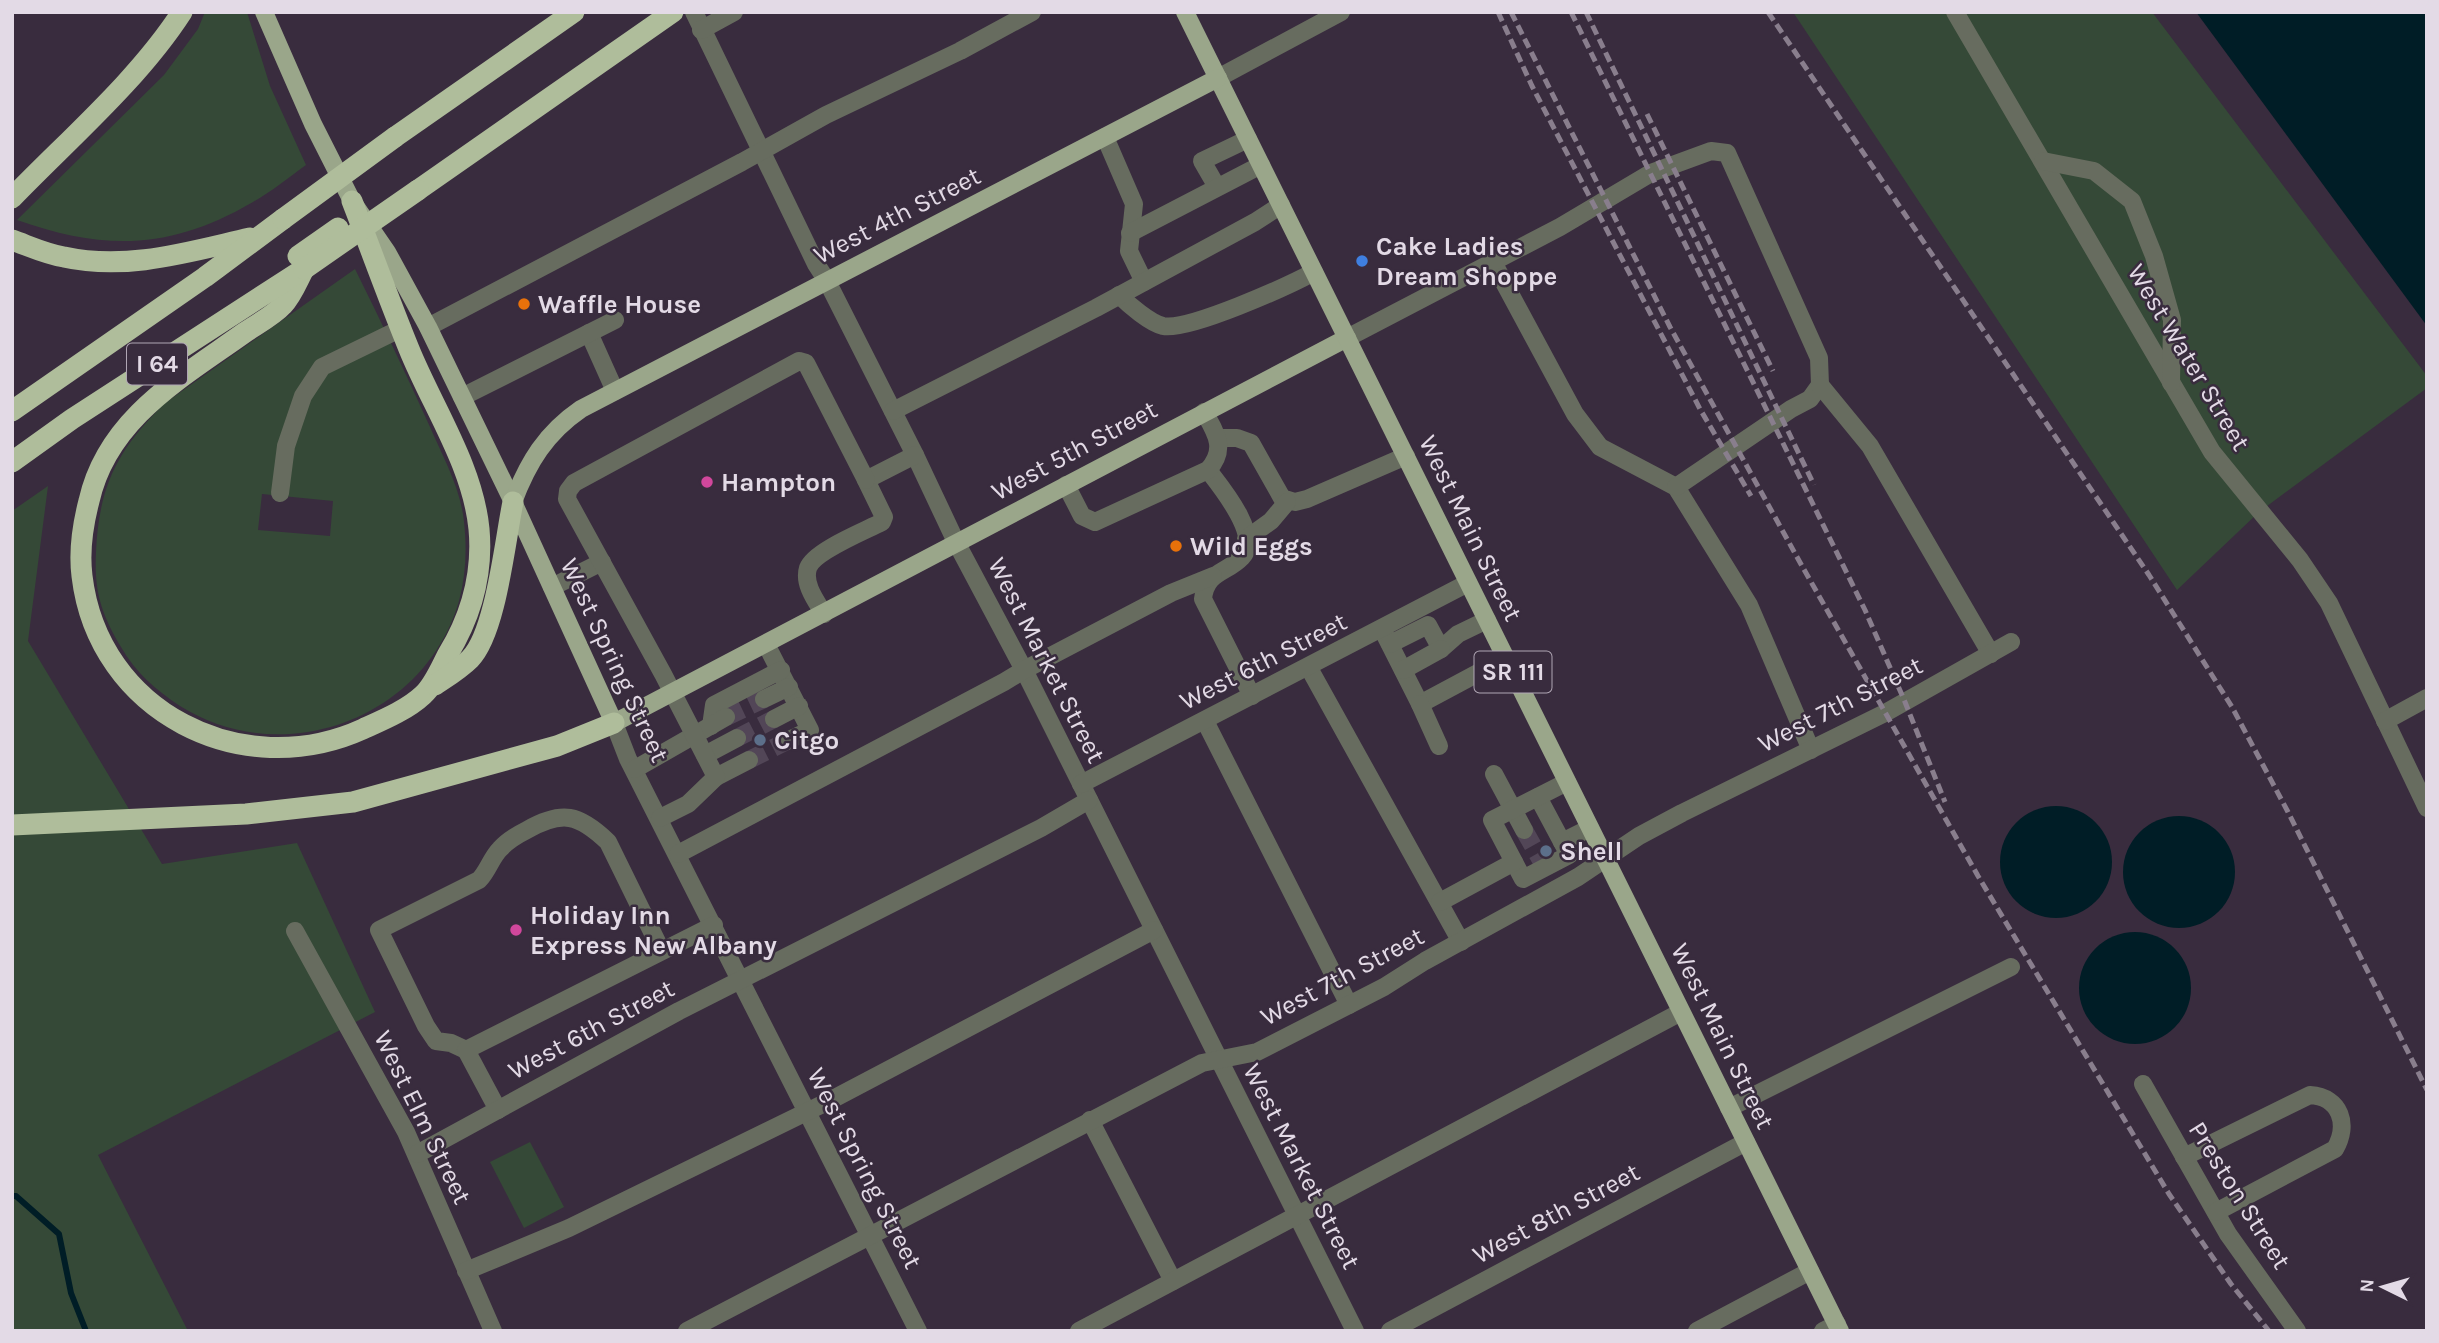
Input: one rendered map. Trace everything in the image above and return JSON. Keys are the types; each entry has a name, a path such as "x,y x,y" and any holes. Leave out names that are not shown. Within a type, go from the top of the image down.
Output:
{"highway":[{"path":"12,198 144,63 168,35 182,12"},
{"name":"I 64","path":"12,411 574,12"},
{"path":"633,32 649,12"},
{"name":"I 64","path":"12,462 633,32 673,12"},
{"path":"352,201 472,494 479,528 479,565 473,600 460,634 425,694"},
{"path":"12,240 63,257 95,262 131,262 169,257 259,237"},
{"path":"12,451 301,262"},
{"path":"301,262 285,304 154,398 125,427 104,461 89,498 83,536 82,576 91,614 107,651 130,683 148,701 168,715 207,735 236,745 273,749 309,747 345,737 379,722 425,694 472,657 495,602 513,502"},
{"path":"12,825 246,814 353,802 556,746 614,723"}],"main road":[{"name":"West Spring Street","path":"264,12 313,124 352,201 387,253 428,327 513,502 614,723"},
{"name":"West Main Street","path":"1185,12 1810,1271 1833,1328"},
{"name":"West 4th Street","path":"513,502 531,460 550,435 570,416 1218,78"},
{"name":"West 5th Street","path":"614,723 1347,338"}],"street":[{"name":"West Market Street","path":"694,12 816,264 828,281 956,542 1024,670 1355,1331"},
{"path":"701,30 734,12"},
{"path":"428,327 826,115 960,51 1032,12"},
{"name":"West 4th Street","path":"1218,78 1341,12"},
{"name":"West Water Street","path":"1955,12 2212,452 2300,560 2329,603 2427,808"},
{"path":"1104,137 1134,204 1129,251 1144,282"},
{"path":"1217,187 1202,161 1248,139"},
{"name":"West 5th Street","path":"1347,338 1560,227 1651,173 1711,150 1727,153 1819,358 1820,385"},
{"path":"2043,161 2094,172 2132,201 2154,256 2172,320 2171,383"},
{"path":"1130,233 1261,164"},
{"path":"893,411 1144,282 1281,205"},
{"path":"1493,262 1575,414 1600,447 1676,487 1749,605 1811,750"},
{"path":"1119,295 1132,308 1163,326 1191,322 1263,297 1314,272"},
{"path":"462,397 615,320"},
{"path":"279,493 286,446 303,396 322,367 402,328"},
{"path":"589,333 615,391"},
{"path":"716,777 566,499 568,491 575,484 799,361 806,363 884,517 882,522 815,557 808,569 808,586 824,614"},
{"path":"1676,487 1810,399 1820,385 1870,446 1991,654"},
{"path":"1066,485 1082,516 1095,522 1209,470 1217,458 1218,438 1204,412"},
{"path":"1218,438 1237,438 1251,443 1282,498 1287,502"},
{"path":"866,480 915,455"},
{"path":"1246,539 1271,521 1287,502 1307,499 1406,456"},
{"path":"678,854 1171,593 1213,576 1243,556 1247,534 1235,504 1209,470"},
{"path":"552,587 602,562"},
{"path":"1213,576 1203,592 1205,607 1252,696"},
{"name":"West 6th Street","path":"417,1154 679,1011 1041,828 1085,792 1205,721 1309,668 1386,637 1468,583"},
{"path":"1403,670 1441,649 1458,634 1487,620"},
{"path":"1440,747 1386,637 1428,625 1441,649"},
{"name":"West 7th Street","path":"687,1331 1202,1063 1257,1052 1349,1005 1556,890 1682,813 1885,713 2011,642"},
{"path":"766,643 810,730 787,741"},
{"path":"1420,704 1506,658"},
{"path":"1309,668 1461,942"},
{"path":"635,769 719,722 714,705 780,670"},
{"path":"764,699 789,687"},
{"path":"2385,721 2427,698"},
{"path":"774,719 799,706"},
{"path":"1205,721 1349,1005"},
{"name":"West Spring Street","path":"614,723 918,1331"},
{"path":"705,755 737,738"},
{"path":"660,818 688,804 716,777 748,760"},
{"path":"1494,774 1524,830"},
{"path":"1538,797 1569,855 1543,865 1523,879 1492,820 1567,782"},
{"path":"498,1110 466,1051 451,1043 436,1041 420,1015 379,930 479,880 499,850 510,839 556,816 574,818 598,832 608,842 661,950"},
{"path":"1562,842 1590,828"},
{"path":"1440,902 1514,862"},
{"path":"1543,865 1556,890"},
{"path":"466,1051 714,925"},
{"path":"466,1270 569,1228 807,1111 1154,930"},
{"name":"West Elm Street","path":"295,931 417,1154 493,1331"},
{"path":"1729,1108 2011,967"},
{"path":"1079,1331 1681,1012"},
{"name":"Preston Street","path":"2143,1084 2228,1234 2297,1331"},
{"path":"2184,1157 2310,1095 2324,1096 2335,1105 2342,1122 2342,1137 2334,1149 2216,1212"},
{"path":"1090,1120 1173,1281"},
{"name":"West 8th Street","path":"1390,1331 1746,1142"},
{"path":"1697,1331 1810,1271"}],"green space":[{"path":"205,12 247,12 270,86 306,165 260,198 223,218 165,237 109,241 79,237 17,220 164,75 198,29"},
{"path":"1793,12 2152,12 2427,376 2427,388 2259,512 2177,590"},
{"path":"355,269 451,473 462,510 465,562 459,601 441,642 416,676 383,703 345,722 305,732 262,734 220,725 180,706 163,694 133,665 114,635 100,601 96,566 98,528 107,488 123,453 165,403","holes":["262,494 333,501 330,536 258,530"]},
{"path":"48,486 28,641 162,864 297,843 375,1012 98,1155 188,1331 12,1331 12,511"},
{"path":"530,1142 564,1207 524,1228 490,1162"}],"water":[{"path":"2196,12 2427,12 2427,326"},
{"path":"2056,806 2078,810 2096,822 2108,840 2112,862 2108,884 2096,902 2078,914 2056,918 2034,914 2016,902 2004,884 2000,862 2004,840 2016,822 2034,810"},
{"path":"2179,816 2201,820 2219,832 2231,850 2235,872 2231,894 2219,912 2201,924 2179,928 2157,924 2139,912 2127,894 2123,872 2127,850 2139,832 2157,820"},
{"path":"2135,932 2157,936 2175,948 2187,966 2191,988 2187,1010 2175,1028 2157,1040 2135,1044 2113,1040 2095,1028 2083,1010 2079,988 2083,966 2095,948 2113,936"}],"waterway":[{"path":"12,1196 16,1196 59,1234 71,1293 86,1331"}],"tunnel":[{"path":"726,717 764,699"},
{"path":"737,738 774,719"},
{"path":"749,760 787,741"},
{"path":"1524,830 1542,862"}],"railway":[{"path":"1498,12 1532,86 1700,409 1751,496"},
{"path":"1511,12 1670,327 1978,876 2169,1194 2231,1284 2269,1331"},
{"path":"1571,12 1865,610 1945,802"},
{"path":"1586,12 1814,485"},
{"path":"1768,12 2149,575 2232,707 2288,812 2427,1090"},
{"path":"1647,114 1773,371"}],"place":[{"name":"Cake Ladies Dream Shoppe","path":"1362,261"},
{"name":"Waffle House","path":"524,304"},
{"name":"Hampton","path":"707,482"},
{"name":"Wild Eggs","path":"1176,546"},
{"name":"Citgo","path":"760,740"},
{"name":"Shell","path":"1546,851"},
{"name":"Holiday Inn Express New Albany","path":"516,930"}]}
